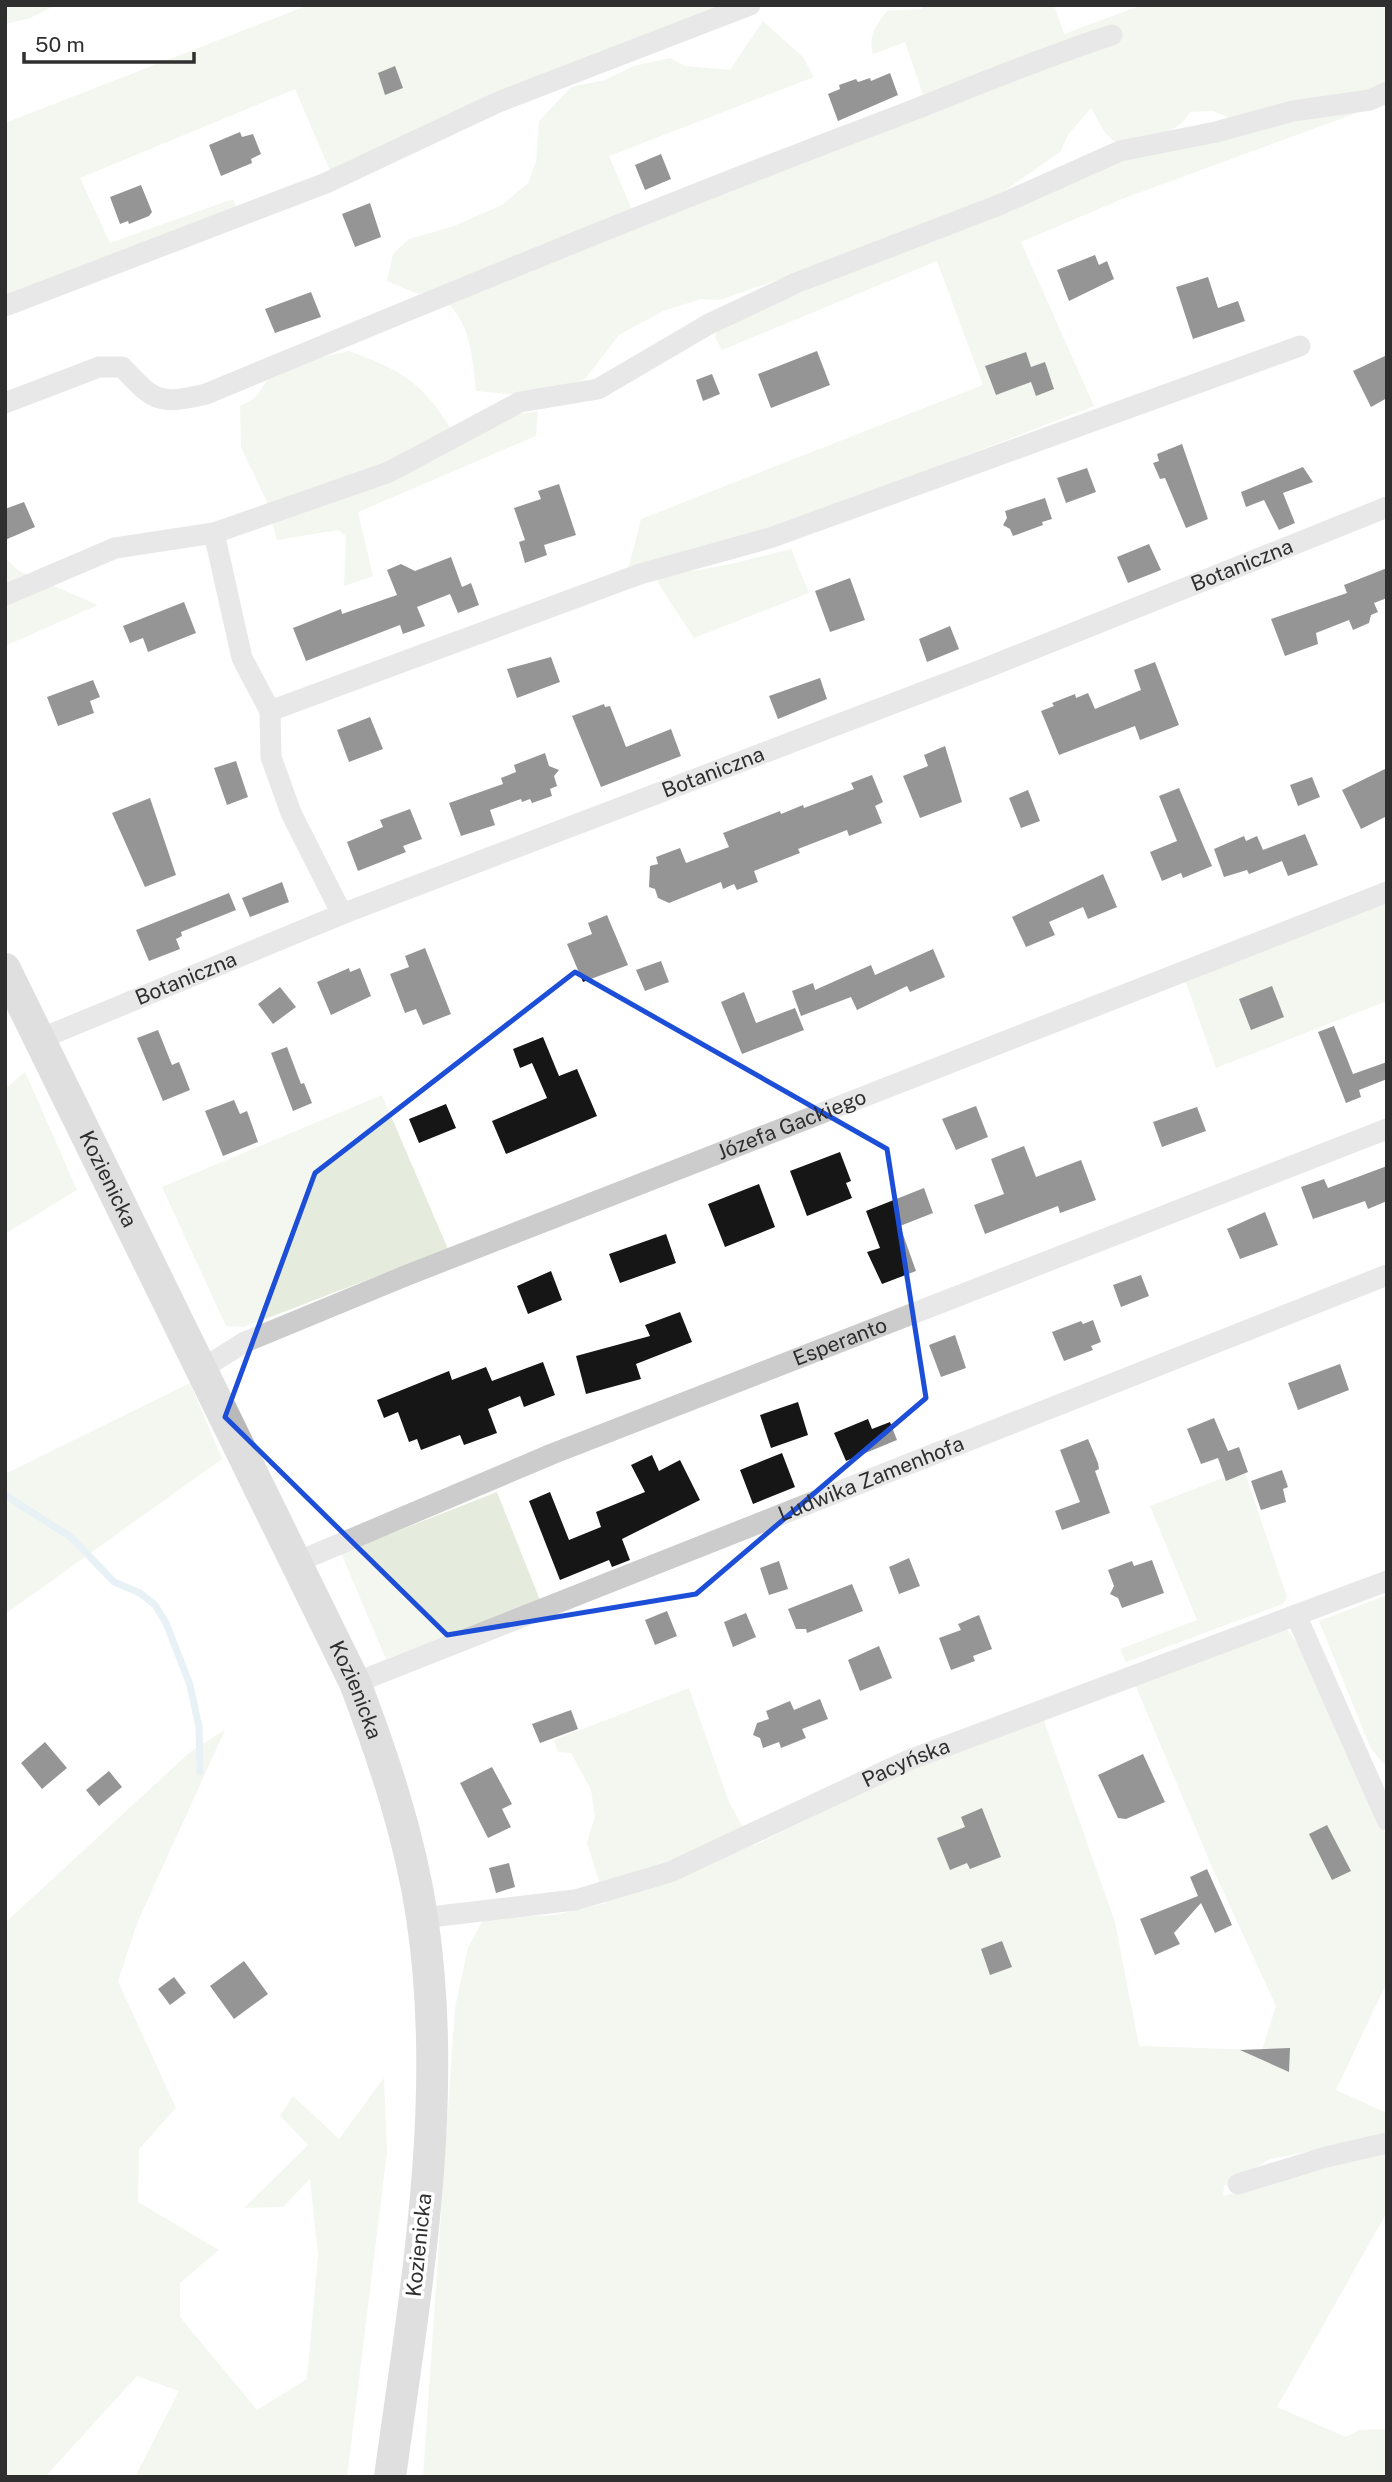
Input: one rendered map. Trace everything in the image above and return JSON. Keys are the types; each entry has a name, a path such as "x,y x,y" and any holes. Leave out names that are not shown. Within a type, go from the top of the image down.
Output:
{"main road":[{"name":"Kozienicka","path":"5,969 355,1683 397,1807 422,1918 431,2022 427,2170 390,2477"}],"street":[{"path":"5,306 326,183 496,103 750,5"},
{"path":"5,403 99,367 122,368 147,393 172,402 206,394 691,194 952,95 1029,62 1112,35"},
{"path":"5,595 115,548 214,533 389,472 520,402 598,389 709,324 796,284 999,205 1120,151 1216,132 1293,111 1370,100 1387,92"},
{"path":"270,711 640,574 770,538 1300,346"},
{"name":"Botaniczna","path":"40,1039 342,914 986,668 1387,508"},
{"path":"214,533 242,658 270,711 271,757 291,813 342,914"},
{"name":"Józefa Gackiego","path":"202,1369 243,1343 405,1276 1387,892"},
{"name":"Esperanto","path":"297,1562 552,1454 1387,1129"},
{"name":"Ludwika Zamenhofa","path":"355,1683 1387,1275"},
{"name":"Pacyńska","path":"422,1918 575,1900 670,1872 909,1760 1387,1581"},
{"path":"1296,1615 1387,1819"},
{"path":"1238,2184 1326,2157 1387,2143"}],"highlighted area":[{"path":"575,972 887,1149 926,1398 696,1594 447,1635 225,1417 315,1173"}],"green space":[{"path":"5,5 56,5 30,18 5,24"},
{"path":"309,5 729,5 331,173 295,89 80,178 110,243 233,199 237,209 5,298 5,123"},
{"path":"923,5 1054,5 1064,34 1142,5 1387,5 1387,81 1354,98 1235,120 1213,111 1190,112 1178,126 1169,131 1147,140 1126,143 1113,140 1105,133 1091,108 1068,135 1060,152 1004,191 1000,208 1125,160 1346,110 1359,112 1122,199 1021,242 1094,406 808,517 628,570 641,519 983,385 937,261 722,350 715,337 717,330 879,257 820,265 720,300 701,299 663,311 619,335 585,379 554,390 511,394 476,391 467,335 456,312 435,291 418,294 387,281 393,254 409,239 454,226 502,205 528,183 536,162 539,121 571,87 605,80 634,66 670,58 685,66 730,70 763,21 803,57 814,77 609,156 638,224 923,95 905,42 873,54 872,36 887,11 922,9"},
{"path":"349,351 387,367 414,384 426,394 459,442 508,416 538,411 536,436 358,512 373,576 344,586 346,536 338,530 277,540 266,500 241,447 240,406 256,396 271,377 288,367"},
{"path":"791,549 809,593 694,638 656,577 727,565"},
{"path":"5,558 19,571 98,605 5,646"},
{"path":"1387,902 1387,1001 1216,1068 1185,980"},
{"path":"25,1072 77,1190 5,1234 5,1089"},
{"path":"382,1095 448,1249 244,1327 226,1326 162,1187"},
{"path":"190,1383 222,1459 8,1612 5,1608 5,1474"},
{"path":"1244,1470 1287,1597 1283,1604 1126,1662 1120,1649 1197,1620 1150,1506"},
{"path":"497,1492 540,1600 386,1659 341,1553"},
{"path":"1387,1595 1387,1763 1384,1764 1371,1749 1319,1621"},
{"path":"1285,1627 1306,1655 1387,1837 1387,1982 1336,2090 1387,2113 1387,2136 1270,2159 1224,2186 1223,2196 1387,2151 1387,2212 1277,2407 1346,2437 1359,2430 1387,2429 1387,2477 423,2477 455,2008 468,1948 484,1918 555,1915 606,1903 587,1843 595,1816 591,1790 571,1753 558,1752 554,1740 689,1688 729,1802 753,1846 911,1769 1043,1718 1115,1922 1139,2046 1262,2050 1276,2006 1212,1867 1134,1682 1165,1675"},
{"path":"225,1730 138,1921 118,1981 176,2108 139,2149 138,2202 219,2250 180,2283 180,2317 257,2410 307,2379 318,2255 310,2179 283,2207 244,2208 308,2145 280,2116 293,2096 339,2139 384,2078 387,2152 347,2477 135,2477 179,2391 137,2376 45,2477 5,2477 5,1923 190,1752"}],"building":[{"path":"395,66 403,88 385,95 378,73"},
{"path":"890,73 898,95 838,121 828,94 840,89 839,85 856,79 858,82 870,78 871,81"},
{"path":"240,132 242,137 253,134 261,154 251,159 252,163 221,176 209,145"},
{"path":"661,154 671,179 645,190 635,165"},
{"path":"141,185 152,212 149,216 129,224 128,221 120,224 110,197"},
{"path":"370,203 381,237 355,247 342,214"},
{"path":"1095,255 1099,265 1107,261 1114,279 1069,301 1057,270"},
{"path":"1208,277 1218,308 1238,301 1245,321 1193,339 1176,287"},
{"path":"311,292 321,317 275,333 265,309"},
{"path":"817,351 830,385 771,408 758,374"},
{"path":"1026,352 1031,367 1045,362 1054,389 1036,396 1031,382 996,395 985,366"},
{"path":"1387,355 1387,398 1371,407 1353,371"},
{"path":"712,374 720,394 703,401 696,380"},
{"path":"1182,444 1208,519 1186,528 1165,478 1160,479 1153,463 1159,461 1157,454"},
{"path":"1303,467 1313,482 1283,493 1295,523 1279,530 1264,500 1246,507 1241,492"},
{"path":"1087,468 1096,492 1066,503 1057,478"},
{"path":"559,484 576,535 544,545 547,555 525,563 519,542 525,540 514,508 541,499 538,491"},
{"path":"1045,498 1052,519 1042,522 1043,525 1013,536 1010,529 1003,525 1007,518 1005,511"},
{"path":"24,502 35,527 5,540 5,509"},
{"path":"1149,544 1161,570 1128,583 1117,557"},
{"path":"451,557 462,587 471,583 479,605 458,613 450,594 417,607 425,626 403,634 400,625 306,661 293,628 341,609 342,614 397,595 387,570 401,564 415,571"},
{"path":"1387,568 1387,598 1374,603 1378,612 1371,615 1369,623 1353,630 1349,620 1316,633 1318,644 1285,656 1271,619 1347,593 1344,585"},
{"path":"850,578 865,620 830,632 815,591"},
{"path":"184,602 196,633 148,652 143,638 130,643 123,626"},
{"path":"950,626 959,649 927,662 919,639"},
{"path":"551,657 560,682 517,698 507,669"},
{"path":"1155,662 1179,725 1140,740 1135,726 1059,755 1041,711 1054,706 1052,703 1075,694 1076,698 1088,693 1095,709 1141,690 1134,670"},
{"path":"820,678 827,699 778,719 769,696"},
{"path":"93,680 100,697 90,701 94,713 58,726 47,697"},
{"path":"604,704 605,707 610,706 626,747 671,729 681,756 601,787 572,716"},
{"path":"370,717 383,749 349,762 337,730"},
{"path":"945,746 962,802 920,818 903,776 928,766 924,755"},
{"path":"545,753 549,766 559,770 554,776 557,786 550,789 552,796 532,803 530,799 522,802 521,799 490,810 495,825 461,836 449,803 503,784 501,778 516,772 514,765"},
{"path":"236,761 248,797 227,805 214,768"},
{"path":"1387,768 1387,816 1361,829 1342,790"},
{"path":"872,775 883,802 875,806 882,823 849,836 847,830 798,849 800,853 754,871 758,882 737,890 734,884 723,889 721,882 669,903 658,898 655,889 649,887 650,866 658,864 656,857 680,848 686,863 729,847 723,833 780,811 781,814 803,805 804,808 854,789 851,783"},
{"path":"1312,777 1320,797 1298,806 1290,785"},
{"path":"1179,788 1212,866 1183,878 1181,873 1162,881 1150,852 1177,841 1159,796"},
{"path":"1028,790 1040,821 1021,828 1009,798"},
{"path":"150,798 176,875 145,887 112,813"},
{"path":"410,809 422,839 403,846 406,852 358,871 347,842 383,827 380,820"},
{"path":"1305,834 1318,865 1288,876 1282,861 1249,874 1247,870 1224,877 1214,849 1244,836 1246,841 1257,836 1263,850"},
{"path":"1103,874 1117,907 1088,919 1083,907 1049,922 1055,935 1026,947 1012,917"},
{"path":"282,882 289,902 250,917 242,898"},
{"path":"229,893 236,910 181,932 182,936 176,939 180,949 149,961 136,930"},
{"path":"607,915 628,965 583,982 567,944 592,934 588,923"},
{"path":"425,948 451,1014 423,1025 416,1009 405,1013 390,974 409,967 405,956"},
{"path":"933,949 945,977 910,992 907,986 857,1010 851,997 801,1016 792,991 813,983 815,990 871,965 875,975"},
{"path":"661,961 669,982 645,991 636,970"},
{"path":"349,968 350,972 360,968 371,996 331,1015 317,982"},
{"path":"1272,986 1284,1017 1251,1030 1239,999"},
{"path":"280,987 296,1007 273,1024 258,1004"},
{"path":"744,992 756,1023 795,1008 804,1030 742,1054 721,1002"},
{"path":"1334,1026 1353,1074 1387,1062 1387,1079 1359,1090 1361,1097 1346,1103 1318,1032"},
{"path":"158,1030 172,1065 179,1062 190,1090 163,1101 137,1038"},
{"path":"543,1037 559,1076 577,1069 597,1116 506,1154 492,1121 547,1098 532,1063 520,1068 513,1049"},
{"path":"287,1047 301,1084 304,1083 312,1103 293,1111 271,1053"},
{"path":"234,1100 240,1114 247,1111 258,1142 223,1156 205,1111"},
{"path":"446,1104 456,1128 419,1143 409,1119"},
{"path":"976,1106 988,1137 956,1150 942,1119"},
{"path":"1197,1107 1206,1131 1162,1147 1153,1122"},
{"path":"1024,1146 1036,1177 1081,1160 1096,1200 1060,1213 1058,1206 985,1234 974,1205 1004,1194 991,1159"},
{"path":"840,1152 851,1181 846,1183 852,1198 807,1216 790,1171"},
{"path":"1387,1166 1387,1201 1368,1209 1365,1201 1313,1219 1301,1187 1324,1179 1328,1188"},
{"path":"759,1184 775,1227 725,1247 708,1204"},
{"path":"924,1188 933,1213 900,1226 916,1271 882,1284 867,1252 880,1248 866,1211"},
{"path":"1265,1212 1278,1245 1240,1259 1227,1229"},
{"path":"666,1234 676,1263 620,1283 609,1254"},
{"path":"551,1271 562,1300 528,1314 517,1286"},
{"path":"1141,1275 1149,1296 1121,1307 1113,1285"},
{"path":"680,1312 692,1342 636,1364 641,1379 586,1394 576,1356 650,1336 645,1325"},
{"path":"1093,1320 1101,1342 1091,1346 1093,1350 1064,1361 1052,1332 1081,1321 1083,1324"},
{"path":"955,1335 966,1368 941,1377 929,1345"},
{"path":"543,1362 555,1395 524,1407 520,1396 488,1409 497,1433 464,1445 460,1435 421,1450 417,1439 409,1442 398,1412 384,1418 377,1400 449,1371 452,1380 486,1367 492,1381"},
{"path":"1340,1364 1349,1390 1298,1410 1288,1383"},
{"path":"798,1402 808,1435 771,1448 760,1415"},
{"path":"1214,1418 1228,1451 1239,1447 1248,1472 1226,1481 1218,1458 1201,1464 1187,1429"},
{"path":"868,1419 872,1429 890,1422 897,1440 846,1461 834,1433"},
{"path":"1088,1439 1098,1463 1099,1469 1095,1471 1110,1513 1062,1530 1055,1511 1080,1502 1060,1450"},
{"path":"782,1453 795,1487 753,1504 740,1470"},
{"path":"652,1455 659,1471 680,1460 700,1500 622,1539 630,1560 612,1567 609,1560 560,1580 529,1501 550,1492 569,1540 601,1527 596,1512 645,1492 631,1465"},
{"path":"1282,1470 1288,1487 1283,1489 1286,1502 1261,1510 1251,1481"},
{"path":"909,1558 920,1586 899,1594 889,1567"},
{"path":"1152,1560 1164,1593 1122,1608 1118,1598 1110,1594 1114,1586 1108,1570 1132,1561 1134,1566"},
{"path":"779,1561 788,1589 769,1595 760,1568"},
{"path":"852,1584 863,1611 807,1633 806,1629 796,1629 788,1609"},
{"path":"667,1611 677,1636 655,1645 645,1620"},
{"path":"746,1613 756,1637 733,1647 724,1622"},
{"path":"979,1615 992,1649 973,1656 975,1661 951,1670 939,1638 961,1630 958,1624"},
{"path":"879,1646 892,1678 860,1691 848,1660"},
{"path":"820,1699 828,1719 802,1729 806,1738 781,1748 779,1742 763,1748 760,1738 753,1735 757,1723 769,1719 766,1711 790,1701 794,1710"},
{"path":"571,1710 578,1729 540,1743 532,1724"},
{"path":"45,1742 67,1768 42,1789 21,1763"},
{"path":"1143,1754 1165,1802 1126,1819 1118,1818 1098,1775"},
{"path":"492,1767 512,1804 502,1809 511,1827 488,1838 460,1783"},
{"path":"109,1771 122,1787 99,1806 86,1790"},
{"path":"982,1808 1001,1857 970,1869 967,1863 950,1870 937,1838 965,1827 961,1817"},
{"path":"1327,1825 1351,1871 1332,1880 1309,1834"},
{"path":"509,1863 515,1887 496,1893 489,1868"},
{"path":"1207,1869 1232,1925 1215,1933 1201,1903 1174,1933 1180,1944 1155,1955 1140,1919 1198,1896 1190,1877"},
{"path":"1002,1941 1012,1967 990,1975 981,1949"},
{"path":"244,1961 268,1994 234,2019 210,1986"},
{"path":"174,1977 186,1993 170,2005 158,1989"},
{"path":"1290,2048 1289,2072 1240,2050"}],"waterway":[{"path":"5,1495 72,1538 114,1582 140,1593 155,1605 166,1623 190,1685 199,1727 200,1772"}]}
